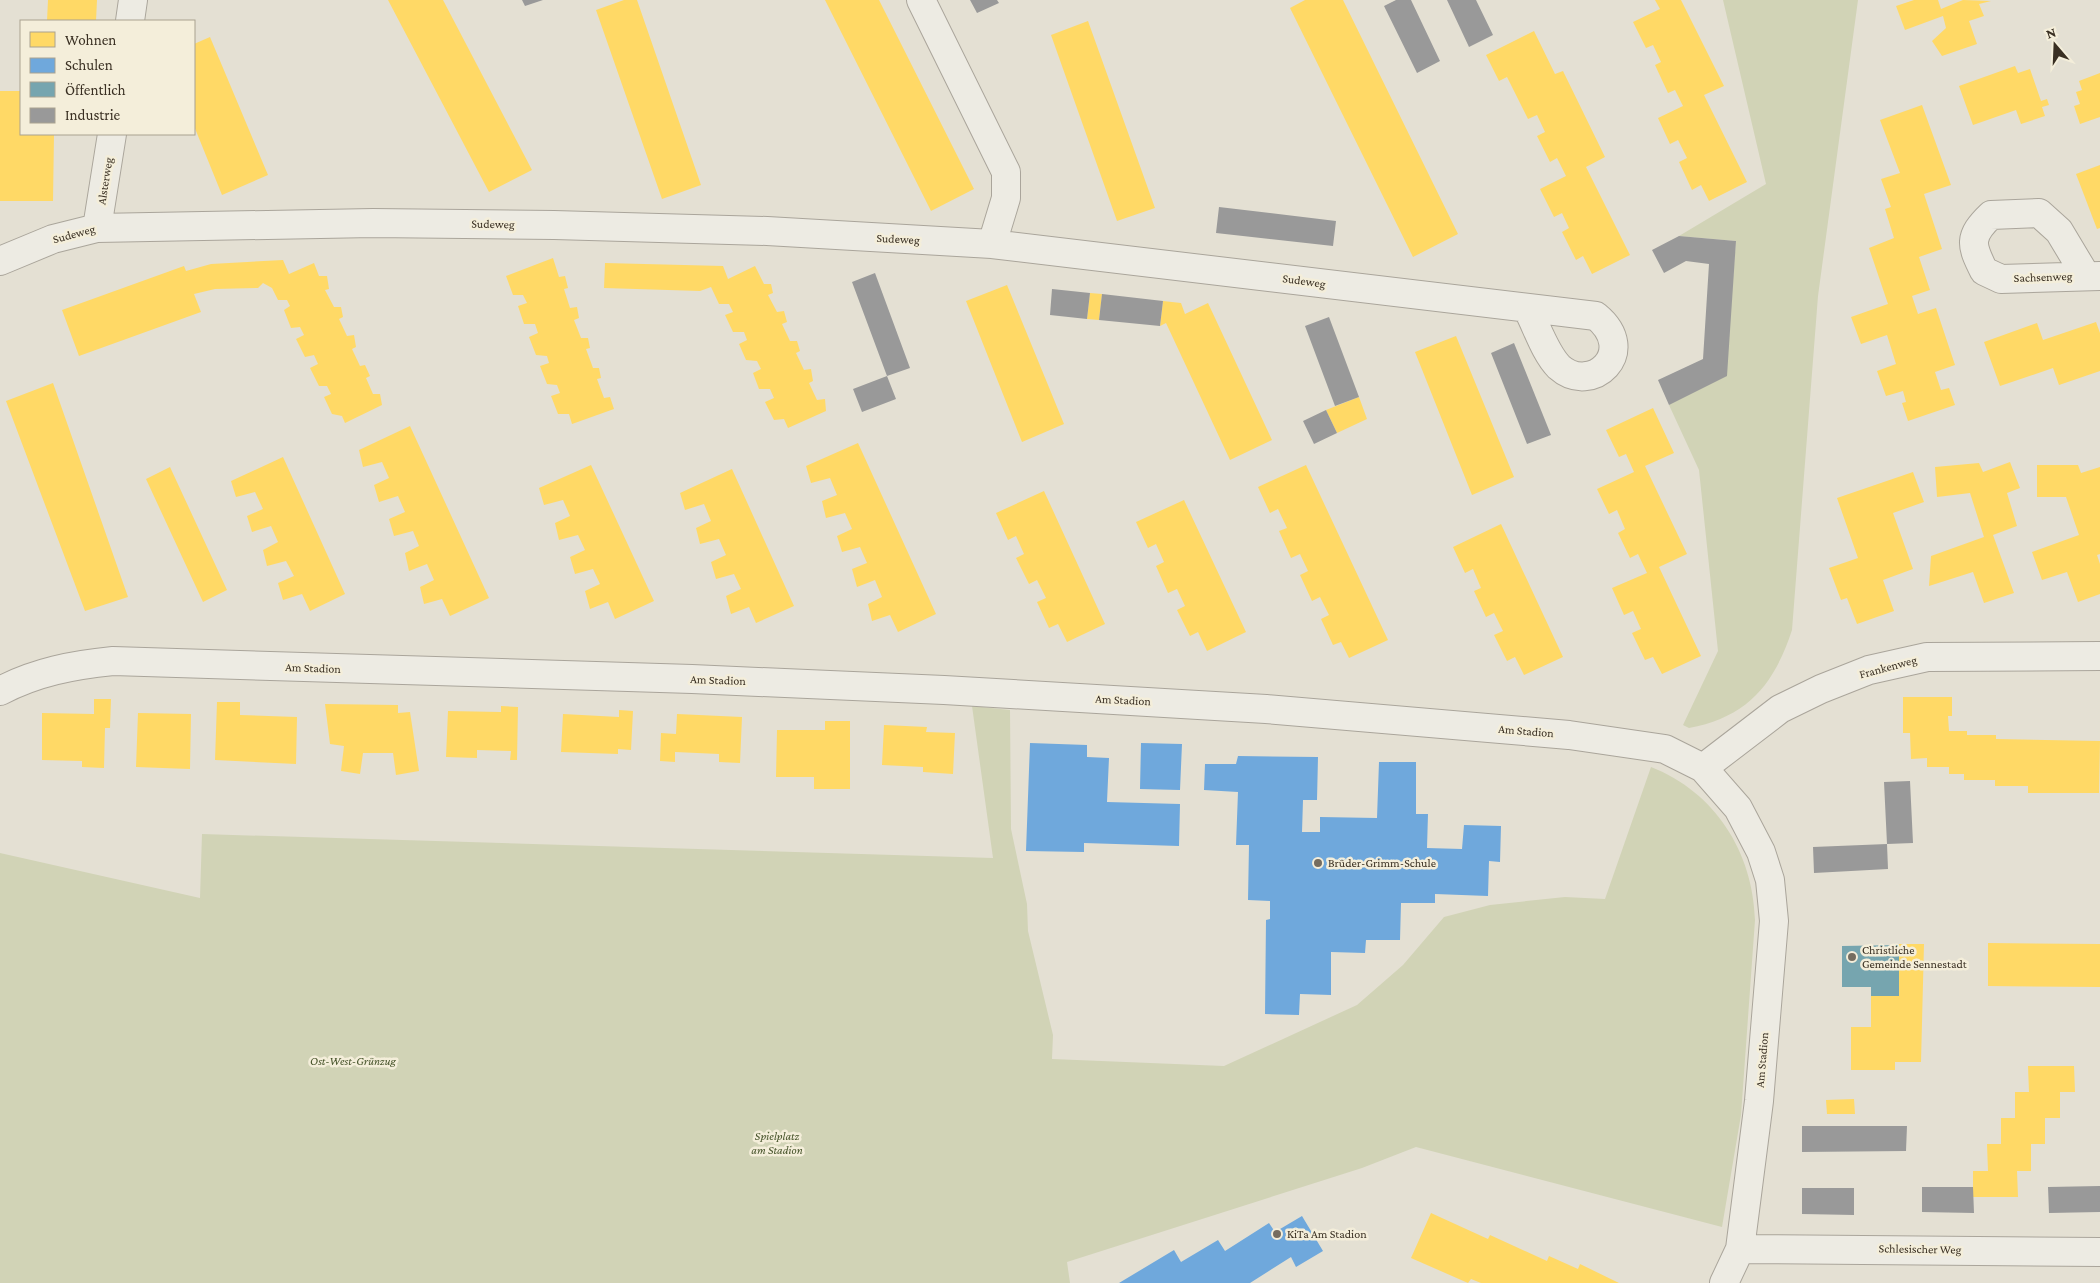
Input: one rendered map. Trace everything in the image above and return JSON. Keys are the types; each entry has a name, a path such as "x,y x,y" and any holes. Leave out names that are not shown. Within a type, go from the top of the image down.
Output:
{"street":[{"path":"130,20 134,0"},
{"path":"921,0 1006,172 1006,198 992,244"},
{"name":"Alsterweg","path":"97,228 112,135"},
{"name":"Sudeweg","path":"0,261 53,239 97,228 373,223 554,225 767,231 992,244 1224,270 1528,310"},
{"name":"Frankenweg","path":"1703,768 1780,709 1821,689 1869,670 1927,656 2100,656"},
{"name":"Am Stadion","path":"0,691 18,682 47,672 113,661 826,684 1266,708 1559,734 1665,749 1703,768 1738,808 1761,852 1770,880 1774,921 1759,1101 1740,1249 1724,1283"},
{"name":"Schlesischer Weg","path":"1740,1249 2100,1252"}],"green space":[{"path":"1723,0 1858,0 1818,296 1792,630 1785,650 1776,667 1756,696 1727,716 1689,728 1683,725 1718,651 1699,470 1669,405 1727,350 1736,241 1679,236 1766,184"},
{"name":"Ost-West-Grünzug","path":"972,706 1010,710 1011,829 1027,904 1028,931 1053,1035 1052,1059 1224,1066 1357,1005 1403,965 1444,917 1490,905 1565,897 1605,899 1651,767 1674,778 1712,808 1726,827 1738,848 1747,871 1753,895 1755,920 1741,1115 1722,1227 1416,1147 1362,1168 1067,1262 1070,1283 0,1283 0,853 200,898 202,834 993,858"}],"building: Wohnen":[{"path":"48,0 97,0 96,20 47,20"},
{"path":"388,0 443,0 532,170 489,192"},
{"path":"624,0 637,0 701,185 662,199 596,10"},
{"path":"825,0 879,0 974,189 931,211"},
{"path":"1305,0 1343,0 1458,234 1413,257 1290,8"},
{"path":"1655,0 1681,0 1724,86 1704,95 1747,182 1709,201 1701,185 1692,190 1679,162 1687,158 1678,140 1670,144 1658,118 1683,106 1675,90 1668,93 1655,65 1661,62 1653,45 1646,48 1633,22 1660,9"},
{"path":"1914,0 1938,0 1941,9 1963,0 1991,1 1979,4 1984,16 1969,21 1977,44 1942,56 1932,41 1946,28 1943,16 1905,30 1896,6"},
{"path":"1088,21 1155,208 1117,221 1051,35"},
{"path":"1534,31 1555,74 1563,71 1605,157 1586,167 1630,255 1592,274 1583,256 1576,260 1562,232 1569,228 1562,213 1554,217 1540,189 1566,176 1557,158 1550,162 1537,136 1545,132 1537,115 1528,119 1507,77 1499,81 1486,55"},
{"path":"210,37 268,175 222,195 195,128 195,44"},
{"path":"2015,66 2018,73 2030,69 2041,101 2047,99 2049,105 2042,107 2045,116 2021,124 2016,110 1973,125 1959,86"},
{"path":"2100,73 2100,117 2080,124 2074,106 2080,104 2076,92 2082,90 2079,81"},
{"path":"0,91 20,91 20,135 54,135 53,201 0,201"},
{"path":"1922,105 1951,185 1924,194 1942,249 1919,257 1930,290 1912,296 1918,314 1936,308 1955,365 1935,372 1941,390 1949,388 1955,405 1908,421 1902,403 1906,402 1903,391 1886,396 1877,371 1896,364 1887,335 1861,344 1851,317 1888,304 1869,248 1894,238 1885,209 1891,207 1881,179 1900,173 1880,120"},
{"path":"2100,165 2100,228 2097,229 2076,174"},
{"path":"553,258 559,277 565,276 568,288 564,289 570,308 577,307 579,318 574,320 581,338 588,338 590,348 586,349 593,368 599,368 601,378 597,379 604,398 610,397 614,409 572,424 569,414 558,414 551,396 560,393 557,385 547,384 540,366 549,363 547,356 536,355 529,337 538,333 535,324 524,324 518,306 527,303 523,295 513,295 506,276"},
{"path":"283,260 289,274 314,263 319,276 327,276 329,289 325,290 334,307 341,307 343,317 339,319 347,336 354,335 356,347 352,349 360,366 365,365 370,376 366,378 373,394 380,394 382,405 345,423 342,416 332,414 324,397 331,394 327,386 319,386 310,368 318,364 314,355 305,357 296,339 304,335 300,327 291,328 284,310 290,306 287,300 278,300 272,288 263,283 258,288 215,289 194,294 201,312 79,356 62,310 184,266 186,271 211,264"},
{"path":"605,263 723,266 728,279 755,266 764,284 771,284 773,293 768,295 777,312 784,311 787,322 782,324 790,341 797,341 800,351 796,353 804,370 811,369 813,381 809,383 817,400 825,399 826,411 788,428 784,419 774,420 765,402 774,398 770,389 759,389 753,373 761,369 757,361 746,360 739,344 747,340 744,332 733,332 725,315 733,312 729,304 719,304 711,287 700,291 604,288"},
{"path":"1007,285 1064,424 1022,442 966,301"},
{"path":"1090,293 1102,294 1099,320 1087,319"},
{"path":"1163,301 1181,303 1185,314 1208,303 1272,440 1230,460 1166,323 1160,326"},
{"path":"2096,322 2100,333 2100,371 2059,385 2053,368 2000,386 1984,342 2037,323 2043,340"},
{"path":"1456,336 1514,477 1472,495 1415,352"},
{"path":"53,383 128,597 85,611 6,401"},
{"path":"1359,397 1367,419 1337,433 1326,410"},
{"path":"1653,408 1674,453 1645,466 1687,554 1659,567 1701,656 1662,674 1653,657 1645,660 1632,633 1641,629 1633,611 1624,615 1612,588 1647,573 1638,554 1630,558 1618,533 1625,529 1617,510 1609,514 1597,489 1634,472 1626,454 1619,457 1606,430"},
{"path":"410,426 489,598 450,616 442,599 424,604 420,587 434,580 427,564 409,571 405,553 419,546 413,531 394,536 389,519 405,512 398,496 379,502 374,485 389,478 382,462 363,467 359,450"},
{"path":"858,443 936,614 898,632 890,615 872,621 868,604 882,597 875,580 857,587 852,569 867,563 860,547 842,552 837,536 852,529 845,513 826,518 822,501 837,495 830,478 811,483 806,466"},
{"path":"283,457 345,594 310,611 302,594 283,600 278,583 294,576 286,561 267,566 263,550 278,542 271,526 252,532 247,516 263,509 255,492 236,497 231,481"},
{"path":"2010,462 2020,488 2007,493 2017,526 1993,535 2014,593 1984,603 1973,572 1929,586 1931,556 1984,537 1970,493 1937,497 1935,467 1979,463 1983,472"},
{"path":"591,465 654,601 615,619 608,602 590,609 585,591 600,584 593,569 575,574 570,557 585,550 578,535 559,540 555,523 570,516 563,500 544,505 539,488"},
{"path":"1306,465 1388,640 1349,658 1341,642 1333,645 1321,619 1329,615 1320,597 1312,601 1300,575 1308,571 1300,554 1291,558 1279,531 1287,528 1278,509 1270,513 1258,487"},
{"path":"2037,465 2078,465 2081,473 2100,467 2100,554 2097,555 2100,564 2100,594 2078,602 2067,572 2042,580 2032,552 2079,535 2066,497 2037,497"},
{"path":"170,467 227,590 203,602 146,479"},
{"path":"732,469 794,606 756,623 749,607 731,614 726,596 741,589 734,574 716,579 711,562 726,555 719,539 700,544 696,528 711,521 704,504 685,510 680,493"},
{"path":"1913,472 1924,502 1893,513 1913,569 1883,580 1894,611 1857,624 1847,598 1841,600 1829,568 1858,558 1837,498"},
{"path":"1044,491 1105,624 1067,642 1058,624 1049,628 1037,602 1046,598 1037,580 1029,584 1016,558 1024,554 1016,536 1008,540 996,513"},
{"path":"1184,500 1246,632 1207,651 1198,632 1190,636 1177,610 1185,606 1177,589 1168,593 1156,566 1164,562 1156,544 1148,548 1136,522"},
{"path":"1501,524 1563,657 1524,675 1515,657 1507,661 1494,635 1503,631 1494,613 1486,617 1474,591 1481,588 1473,569 1465,573 1453,547"},
{"path":"1903,697 1952,697 1952,716 1948,716 1949,731 1967,731 1967,735 1996,735 1996,739 2100,741 2099,793 2028,793 2028,786 1995,786 1995,780 1964,780 1964,774 1949,774 1949,767 1927,767 1927,758 1911,759 1910,733 1903,733"},
{"path":"94,699 111,699 110,728 105,728 104,768 82,767 82,761 42,760 42,713 94,714"},
{"path":"217,702 240,702 240,715 297,717 296,764 215,760"},
{"path":"325,704 398,705 398,713 410,712 419,771 396,775 393,753 363,753 360,774 341,771 344,746 330,744"},
{"path":"501,706 518,707 517,760 510,760 511,751 477,750 477,758 446,757 448,711 501,712"},
{"path":"619,710 633,711 631,750 618,749 618,754 561,752 563,714 619,717"},
{"path":"138,713 191,714 190,769 136,767"},
{"path":"677,714 742,717 740,763 719,762 719,754 675,752 675,762 660,761 661,733 676,734"},
{"path":"825,721 850,721 850,789 814,789 814,777 776,777 777,730 825,730"},
{"path":"884,725 927,727 926,732 955,733 953,774 923,772 923,767 882,765"},
{"path":"1988,943 2100,944 2100,987 1988,986"},
{"path":"1899,944 1924,944 1921,1062 1895,1062 1895,1070 1851,1070 1851,1027 1871,1027 1871,996 1899,996"},
{"path":"2028,1066 2074,1066 2075,1092 2060,1092 2060,1118 2045,1118 2045,1144 2031,1144 2031,1171 2017,1171 2018,1197 1973,1197 1973,1171 1988,1171 1987,1144 2001,1144 2001,1118 2015,1118 2015,1092 2029,1092"},
{"path":"1854,1099 1855,1114 1827,1114 1826,1100"},
{"path":"1431,1213 1488,1239 1490,1235 1547,1261 1549,1256 1578,1269 1580,1264 1619,1283 1481,1283 1471,1279 1468,1283 1411,1258"}],"building: Schulen":[{"path":"1030,743 1087,745 1087,757 1109,758 1107,802 1180,804 1179,846 1084,843 1084,852 1026,851"},
{"path":"1141,743 1182,744 1180,790 1140,789"},
{"path":"1238,756 1318,757 1317,800 1303,800 1302,832 1320,832 1320,817 1377,818 1379,762 1416,762 1416,814 1428,814 1427,848 1462,849 1464,825 1501,826 1500,862 1489,861 1488,896 1435,894 1435,903 1401,903 1400,940 1366,940 1365,953 1331,952 1331,995 1300,994 1299,1015 1265,1014 1266,920 1270,919 1270,901 1248,900 1249,845 1236,845 1238,792 1204,790 1205,764 1236,764"},
{"path":"1302,1216 1323,1251 1296,1267 1291,1257 1250,1283 1119,1283 1174,1250 1181,1262 1218,1240 1225,1251 1269,1223 1275,1232"}],"building: Öffentlich":[{"path":"1899,945 1899,996 1871,996 1871,987 1842,987 1842,946"}],"building: Industrie":[{"path":"522,0 543,0 525,6"},
{"path":"970,0 997,0 999,3 977,13"},
{"path":"1396,0 1411,0 1440,61 1417,73 1384,6"},
{"path":"1447,0 1476,0 1493,35 1469,47"},
{"path":"1219,207 1336,221 1333,246 1216,233"},
{"path":"1679,236 1736,241 1727,376 1669,405 1658,380 1703,359 1709,264 1686,261 1664,273 1652,250"},
{"path":"875,273 910,368 887,376 852,282"},
{"path":"1052,289 1090,293 1087,319 1050,315"},
{"path":"1102,294 1163,301 1160,326 1099,320"},
{"path":"1329,317 1359,397 1335,406 1305,326"},
{"path":"1514,343 1551,435 1527,444 1491,353"},
{"path":"887,376 896,399 862,412 853,389"},
{"path":"1326,410 1337,433 1314,444 1303,421"},
{"path":"1910,781 1913,843 1887,844 1884,782"},
{"path":"1887,844 1888,869 1814,873 1813,847"},
{"path":"1802,1126 1907,1126 1906,1151 1802,1152"},
{"path":"2100,1186 2100,1212 2049,1213 2048,1187"},
{"path":"1922,1187 1973,1187 1974,1213 1922,1212"},
{"path":"1802,1188 1854,1188 1854,1215 1802,1214"}],"place":[{"name":"Brüder-Grimm-Schule","path":"1318,863"},
{"name":"Christliche Gemeinde Sennestadt","path":"1852,957"},
{"name":"KiTa Am Stadion","path":"1277,1234"}],"park label":[{"name":"Spielplatz am Stadion","path":"777,1143"}]}
